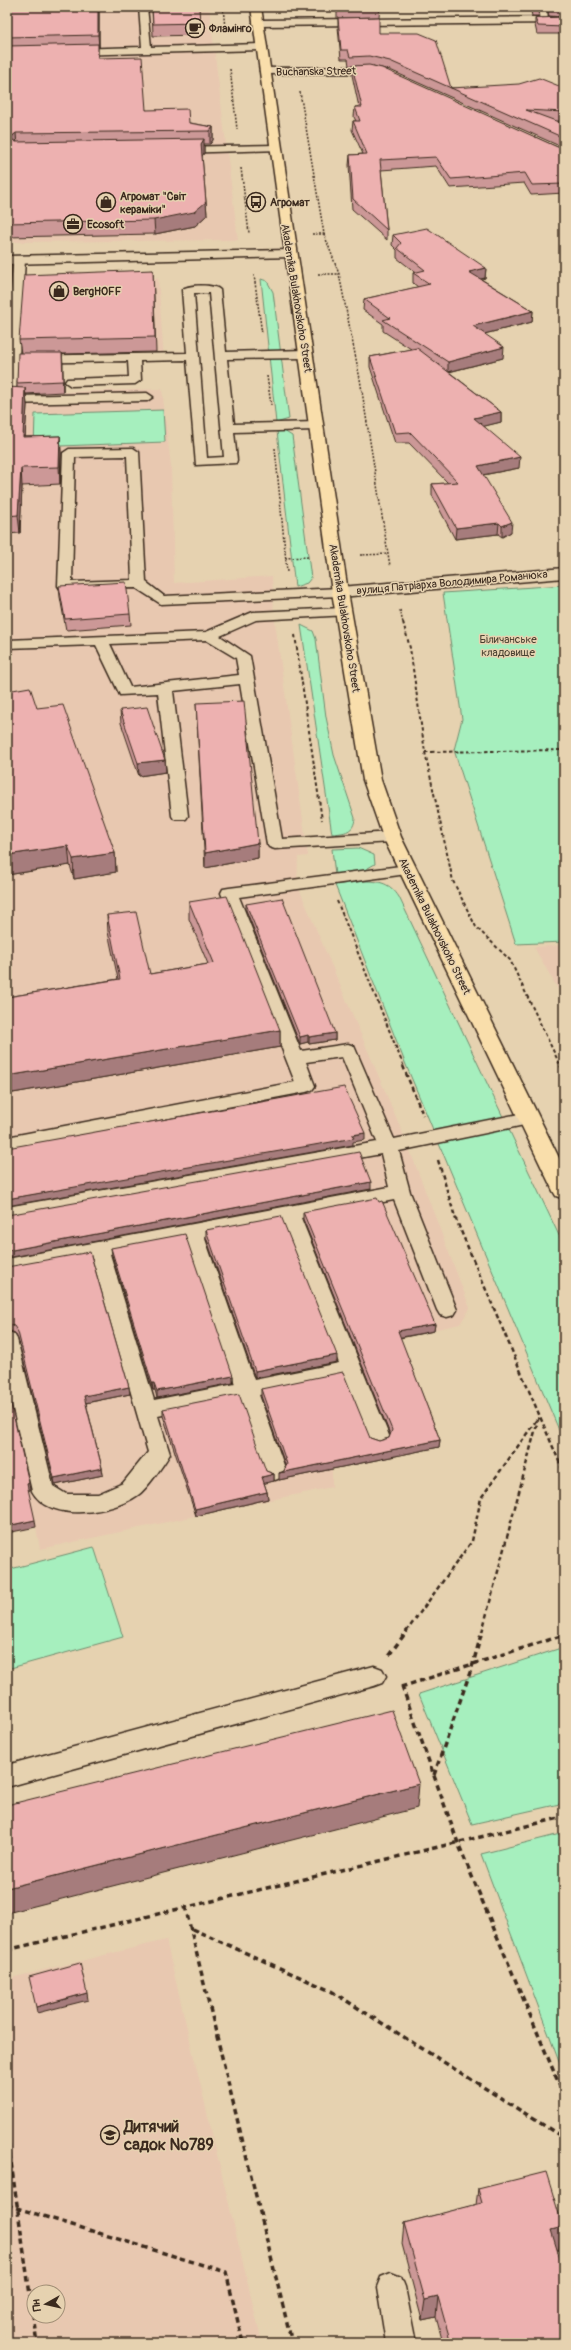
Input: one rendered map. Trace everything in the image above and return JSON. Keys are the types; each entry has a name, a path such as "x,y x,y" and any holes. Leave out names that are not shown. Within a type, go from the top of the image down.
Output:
{"main road":[{"name":"Akademika Bulakhovskoho Street","path":"256,7 290,254 343,612 372,780 392,838 563,1186"}],"street":[{"path":"258,23 564,20"},
{"name":"Buchanska Street","path":"265,71 369,70 392,76"},
{"path":"13,260 290,254"},
{"name":"вулиця Патріарха Володимира Романюка","path":"340,592 394,586 564,573"}],"lane":[{"path":"143,7 147,49"},
{"path":"543,7 545,20"},
{"path":"62,52 262,47"},
{"path":"168,150 276,148"},
{"path":"13,260 13,360 9,400 148,397"},
{"path":"188,290 214,290 222,356 227,428 231,460 200,462 188,290"},
{"path":"222,356 305,354"},
{"path":"13,360 193,356"},
{"path":"71,382 135,380 134,357"},
{"path":"227,428 316,426"},
{"path":"139,584 133,452 69,453 65,586 139,584 161,600 340,592"},
{"path":"7,644 209,636 252,616 343,612"},
{"path":"209,636 243,656 275,844 392,838"},
{"path":"101,640 125,692 247,679"},
{"path":"165,688 180,816"},
{"path":"7,1143 306,1086 229,893 408,870"},
{"path":"296,1058 348,1050 388,1146 400,1192 447,1310"},
{"path":"7,1214 388,1146 529,1118"},
{"path":"7,1266 400,1192"},
{"path":"289,1213 379,1438"},
{"path":"193,1231 275,1471"},
{"path":"7,1339 43,1491 63,1503 100,1503 131,1489 159,1454 99,1249"},
{"path":"146,1410 351,1368"},
{"path":"7,1776 374,1676"},
{"path":"391,2287 401,2343"}],"path":[{"path":"297,71 324,234 339,274 360,378 394,586 410,648 425,752 453,881 476,927 510,960 564,1072"},
{"path":"425,752 564,750"},
{"path":"374,1676 472,1541 481,1498 540,1415 473,1664 434,1776"},
{"path":"402,1686 458,1843 564,2096"},
{"path":"7,1950 185,1906 564,1817"},
{"path":"185,1906 192,1928 292,2343"},
{"path":"192,1928 331,1991 564,2138"},
{"path":"7,2135 19,2208 37,2343"},
{"path":"7,2205 226,2272 243,2343"}],"shaded area":[{"path":"7,7 209,7 238,240 7,242"},
{"path":"7,274 25,274 25,282 158,278 164,360 63,363 63,392 162,389 171,467 174,583 272,576 274,615 308,856 298,857 297,884 407,1143 470,1308 460,1324 397,1338 439,1447 332,1469 332,1487 40,1549 36,1527 7,1533"},
{"path":"564,945 564,1000 534,947"},
{"name":"Дитячий садок №789","path":"166,1940 262,2343 7,2343 7,1979"}],"green space":[{"path":"261,279 267,281 273,292 289,419 276,423"},
{"path":"163,410 165,442 34,447 35,414"},
{"path":"277,431 284,431 292,436 311,578 307,583 295,587"},
{"name":"Біличанське кладовище","path":"564,585 564,942 516,944 454,750 462,719 443,593"},
{"path":"301,625 313,631 316,639 326,717 334,755 355,818 351,829 341,833 332,834"},
{"path":"358,848 374,855 375,864 361,872 335,875 332,849"},
{"path":"364,881 380,882 396,892 399,897 564,1246 564,1442 406,1065 335,885"},
{"path":"94,1547 123,1637 7,1669 7,1570"},
{"path":"564,1647 564,1803 472,1824 419,1694"},
{"path":"564,1833 564,2075 481,1854"}],"building":[{"path":"7,7 98,7 98,35 7,37"},
{"path":"152,7 199,7 200,23 153,24"},
{"path":"337,7 379,7 379,8 338,9"},
{"path":"532,7 539,7 539,9 533,9"},
{"path":"549,7 564,7 564,10 550,9"},
{"path":"379,17 379,33 419,33 436,40 451,88 390,61 369,56 350,57 348,50 341,50 338,18"},
{"path":"564,17 564,27 538,26 535,18"},
{"path":"98,44 98,58 142,57 146,110 188,109 189,123 213,127 210,131 16,133 10,138 16,142 204,139 201,144 206,202 194,212 154,220 7,223 7,46"},
{"path":"369,65 382,68 564,150 564,184 532,185 525,173 451,179 436,157 380,160 387,230 353,199 350,155 367,154 353,121 360,121 355,107 362,107 352,66"},
{"path":"539,78 564,88 564,112 526,110 564,124 564,138 451,88 519,84"},
{"path":"427,228 486,268 469,272 533,311 473,326 504,347 448,362 383,320 390,318 364,299 430,284 413,273 425,270 397,248 401,243 393,235"},
{"path":"153,270 155,337 19,340 24,275"},
{"path":"417,348 501,412 474,418 520,457 478,466 512,522 502,526 499,523 456,528 432,484 458,482 410,432 395,433 370,357"},
{"path":"18,353 62,353 63,381 17,383"},
{"path":"7,387 25,388 23,437 60,436 59,467 21,468 18,515 7,516"},
{"path":"126,582 130,614 65,619 59,586"},
{"path":"30,687 37,708 63,705 115,853 73,859 68,846 7,855 7,691"},
{"path":"244,701 258,843 205,853 196,703"},
{"path":"147,707 165,760 138,763 120,710"},
{"path":"227,896 280,1030 7,1076 7,997 120,979 107,915 136,912 150,974 214,963 189,902"},
{"path":"282,898 335,1033 300,1037 246,904"},
{"path":"344,1087 365,1133 352,1135 354,1138 7,1199 7,1148"},
{"path":"359,1152 371,1182 7,1251 7,1215"},
{"path":"377,1198 379,1202 382,1201 435,1324 398,1331 440,1440 279,1473 284,1471 287,1464 261,1389 343,1372 370,1438 379,1441 389,1438 392,1430 303,1212"},
{"path":"281,1216 337,1355 255,1371 206,1230"},
{"path":"185,1234 233,1376 157,1391 154,1383 152,1383 111,1248"},
{"path":"90,1252 129,1387 84,1396 102,1468 54,1478 18,1332 14,1326 7,1324 7,1267"},
{"path":"7,1387 29,1483 27,1484 35,1520 7,1526"},
{"path":"239,1394 266,1471 274,1474 262,1477 267,1492 195,1509 163,1409"},
{"path":"392,1710 419,1784 7,1888 7,1805"},
{"path":"80,1963 87,1993 36,2007 29,1977"},
{"path":"546,2172 563,2227 551,2230 564,2272 564,2343 451,2343 438,2297 425,2300 404,2223 482,2203 478,2189"}],"place":[{"name":"Фламінго","path":"195,28"},
{"name":"Агромат \"Світ кераміки\"","path":"106,202"},
{"name":"Агромат","path":"256,202"},
{"name":"Ecosoft","path":"73,224"},
{"name":"BergHOFF","path":"59,291"},
{"name":"Дитячий садок №789","path":"110,2135"}]}
